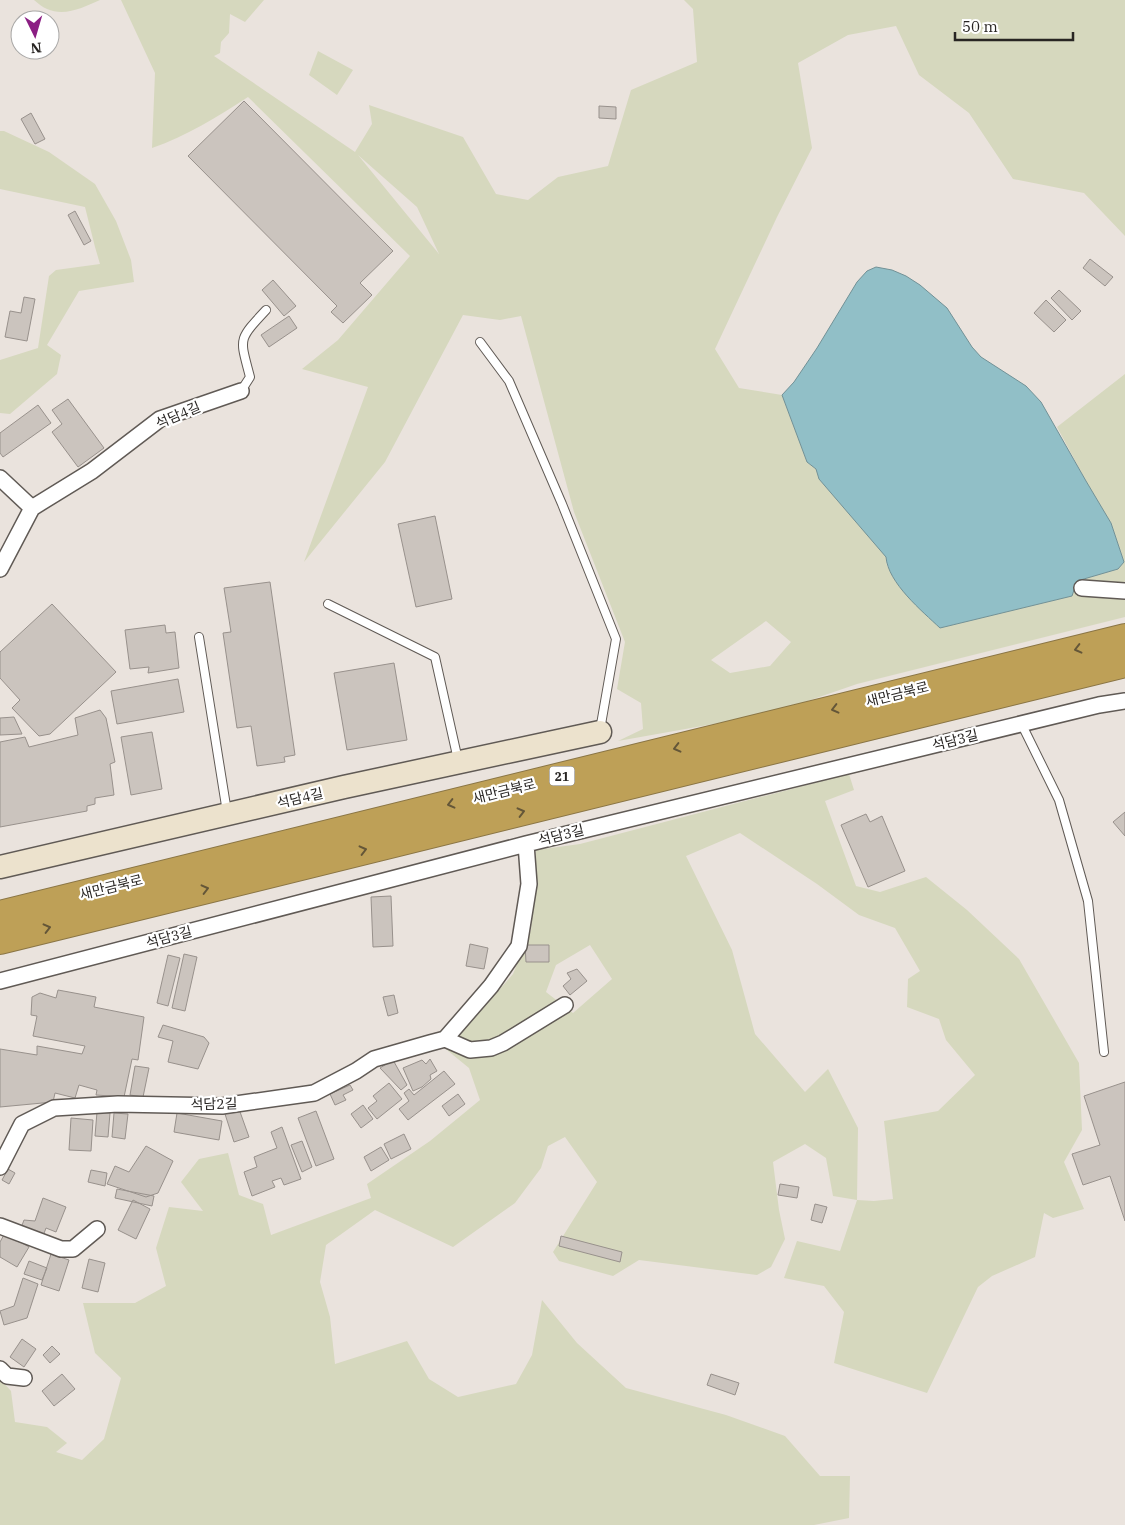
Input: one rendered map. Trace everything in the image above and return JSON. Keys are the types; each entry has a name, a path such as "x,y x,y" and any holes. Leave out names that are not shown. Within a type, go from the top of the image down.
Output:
{"highway":[{"name":"새만금북로","path":"0,915 1125,638"},
{"name":"새만금북로","path":"0,940 1125,663"}],"street":[{"name":"석담4길","path":"32,508 92,471 160,419 240,391"},
{"path":"0,478 32,508 0,568"},
{"path":"1082,588 1125,591"},
{"name":"석담3길","path":"0,981 526,844 1099,704 1125,701"},
{"name":"석담4길","path":"0,867 459,762 600,732"},
{"path":"526,844 529,884 519,946 490,986 444,1039 470,1050 491,1048 503,1043 565,1005"},
{"name":"석담2길","path":"0,1167 22,1124 54,1108 118,1104 222,1106 314,1093 356,1071 374,1059 444,1039"},
{"path":"0,1226 61,1249 73,1249 97,1229"},
{"path":"0,1369 7,1376 24,1378"}],"lane":[{"path":"240,391 250,378 242,344 246,331 266,310"},
{"path":"480,342 509,381 562,504 616,639 600,732"},
{"path":"328,604 434,657 459,762"},
{"path":"199,637 228,814"},
{"path":"1021,723 1058,800 1088,901 1104,1052"}],"green space":[{"path":"34,0 100,0 67,12 50,10"},
{"path":"121,0 264,0 245,22 230,14 229,33 221,42 220,53 214,56 355,152 372,124 369,105 463,137 496,194 528,200 558,177 608,166 631,90 697,62 693,9 684,0 1125,0 1125,236 1084,193 1013,179 969,113 919,75 896,26 848,35 798,63 812,148 777,217 715,349 739,388 782,395 807,462 816,469 819,479 877,545 886,557 887,566 929,618 1077,581 1118,569 1124,562 1111,523 1057,427 1125,374 1125,617 857,684 770,714 618,741 643,729 641,703 617,689 625,642 574,512 521,316 500,320 463,315 385,462 304,562 368,387 302,369 338,340 410,256 248,97 190,132 152,148 155,73","holes":["358,155 417,207 439,254","766,621 791,642 770,666 730,673 711,660"]},
{"path":"318,51 353,70 337,95 309,75"},
{"path":"0,131 4,131 49,152 95,184 116,221 131,260 134,282 79,291 47,345 61,355 57,374 10,414 0,413 0,360 38,348 49,276 56,270 100,264 85,207 0,189"},
{"path":"849,774 854,790 825,801 856,886 880,892 926,877 967,910 1019,959 1079,1063 1082,1130 1064,1162 1084,1209 1053,1218 1044,1213 1035,1257 992,1276 978,1287 927,1393 834,1363 844,1312 824,1286 784,1278 797,1241 840,1251 857,1200 833,1196 826,1158 805,1144 773,1162 785,1239 771,1267 757,1275 639,1260 613,1276 559,1261 553,1252 597,1182 565,1137 548,1146 541,1168 515,1203 453,1247 375,1210 326,1245 320,1282 330,1317 335,1364 407,1341 429,1379 458,1397 516,1384 532,1355 542,1300 577,1343 626,1388 726,1415 785,1436 820,1476 850,1476 849,1518 814,1525 0,1525 0,1379 11,1391 15,1422 47,1427 67,1443 56,1452 82,1460 104,1439 121,1378 95,1353 83,1303 135,1303 166,1286 156,1248 169,1207 203,1211 181,1182 199,1159 228,1153 239,1195 263,1204 271,1235 371,1198 367,1184 430,1141 480,1100 469,1068 442,1046 459,1036 513,974 531,930 536,850 580,844","holes":["740,833 817,884 859,915 895,928 920,971 908,979 907,1007 939,1019 946,1040 975,1075 938,1111 884,1121 893,1199 857,1200 858,1128 828,1069 805,1092 755,1034 732,950 686,856","590,945 612,979 573,1013 546,992 556,965"]}],"water":[{"path":"876,267 892,270 920,285 947,308 972,347 981,357 1026,386 1041,402 1111,523 1124,562 1118,569 1077,581 1072,596 940,628 907,596 893,577 886,557 819,479 816,469 807,462 782,395 794,382 817,348 857,282 867,271"}],"building":[{"path":"244,101 393,251 360,283 372,295 343,323 331,312 337,306 188,156"},
{"path":"599,106 616,107 616,119 599,118"},
{"path":"31,113 45,139 35,144 21,119"},
{"path":"75,211 91,241 84,245 68,215"},
{"path":"1090,259 1113,277 1105,286 1083,268"},
{"path":"273,280 296,306 284,316 262,290"},
{"path":"1059,290 1081,311 1072,320 1051,298"},
{"path":"24,297 35,299 27,341 5,337 10,311 21,313"},
{"path":"1046,300 1066,320 1054,332 1034,313"},
{"path":"289,316 297,328 269,347 261,335"},
{"path":"68,399 104,448 78,467 52,432 62,424 52,410"},
{"path":"38,405 51,423 3,457 0,453 0,433"},
{"path":"435,516 452,599 416,607 398,524"},
{"path":"270,582 295,755 284,757 285,762 257,766 251,726 237,728 223,633 231,632 224,588"},
{"path":"52,604 116,672 50,734 39,736 12,708 20,700 0,678 0,652"},
{"path":"165,625 166,633 175,632 179,668 148,673 149,667 130,669 125,630"},
{"path":"394,663 407,740 347,750 334,673"},
{"path":"178,679 184,712 117,724 111,691"},
{"path":"100,710 106,718 115,762 110,764 114,795 95,798 95,804 87,806 87,811 0,827 0,742 25,737 29,747 78,735 75,718"},
{"path":"14,717 22,734 0,735 0,718"},
{"path":"152,732 162,789 131,795 121,737"},
{"path":"1125,812 1125,836 1113,822"},
{"path":"866,814 870,822 882,816 905,871 868,887 841,825"},
{"path":"391,896 393,946 373,947 371,897"},
{"path":"470,944 488,948 484,969 466,966"},
{"path":"525,945 549,945 549,962 526,962"},
{"path":"184,954 197,957 185,1011 172,1008"},
{"path":"168,955 180,958 168,1006 157,1003"},
{"path":"577,969 587,981 570,995 563,986 571,979 567,973"},
{"path":"58,990 96,997 94,1007 144,1017 138,1060 132,1059 124,1097 96,1095 97,1090 79,1085 75,1098 55,1093 53,1102 0,1107 0,1049 37,1055 37,1046 82,1054 85,1046 33,1036 37,1016 31,1015 32,997 40,993 56,998"},
{"path":"394,995 398,1013 388,1016 383,997"},
{"path":"163,1025 204,1037 209,1043 198,1069 168,1062 173,1041 158,1037"},
{"path":"430,1059 437,1071 430,1075 431,1079 422,1087 413,1091 403,1068 422,1060 426,1064"},
{"path":"393,1060 407,1085 401,1090 380,1068"},
{"path":"135,1066 149,1068 143,1097 130,1095"},
{"path":"444,1071 455,1084 408,1120 399,1109 409,1101 404,1093 409,1089 414,1095"},
{"path":"1125,1082 1125,1221 1110,1176 1083,1185 1072,1154 1100,1145 1084,1096"},
{"path":"389,1083 402,1099 377,1119 368,1108 377,1101 373,1096"},
{"path":"350,1085 353,1090 343,1095 346,1100 335,1105 330,1094"},
{"path":"458,1094 465,1104 449,1116 442,1106"},
{"path":"363,1105 373,1119 361,1128 351,1114"},
{"path":"239,1109 249,1137 234,1142 225,1114"},
{"path":"316,1111 334,1159 316,1166 298,1118"},
{"path":"97,1112 110,1113 108,1137 95,1136"},
{"path":"114,1113 128,1114 125,1139 112,1137"},
{"path":"177,1113 222,1121 219,1140 174,1132"},
{"path":"71,1118 93,1120 91,1151 69,1150"},
{"path":"282,1127 301,1179 284,1185 281,1178 272,1181 275,1187 252,1196 244,1172 257,1167 254,1157 277,1148 271,1132"},
{"path":"404,1134 411,1149 391,1159 384,1144"},
{"path":"302,1141 312,1167 302,1172 291,1145"},
{"path":"146,1146 173,1161 158,1193 146,1197 107,1184 115,1166 129,1172"},
{"path":"381,1147 389,1160 371,1171 364,1157"},
{"path":"8,1169 15,1173 9,1184 2,1180"},
{"path":"91,1170 107,1173 105,1186 88,1182"},
{"path":"780,1184 799,1187 797,1198 778,1195"},
{"path":"117,1189 154,1196 152,1206 115,1198"},
{"path":"43,1198 66,1207 56,1232 46,1228 43,1236 21,1228 24,1220 35,1221"},
{"path":"133,1200 150,1209 136,1239 118,1230"},
{"path":"815,1204 827,1207 822,1223 811,1220"},
{"path":"5,1233 29,1247 17,1267 0,1257 0,1242"},
{"path":"561,1236 622,1252 620,1262 559,1246"},
{"path":"51,1254 69,1260 59,1291 41,1285"},
{"path":"89,1259 105,1263 98,1292 82,1288"},
{"path":"29,1261 47,1268 42,1280 24,1274"},
{"path":"23,1278 38,1284 27,1318 4,1325 0,1311 14,1306"},
{"path":"22,1339 36,1349 24,1367 10,1357"},
{"path":"52,1346 60,1354 50,1363 43,1355"},
{"path":"62,1374 75,1389 54,1406 42,1391"},
{"path":"711,1374 739,1383 735,1395 707,1385"}]}
